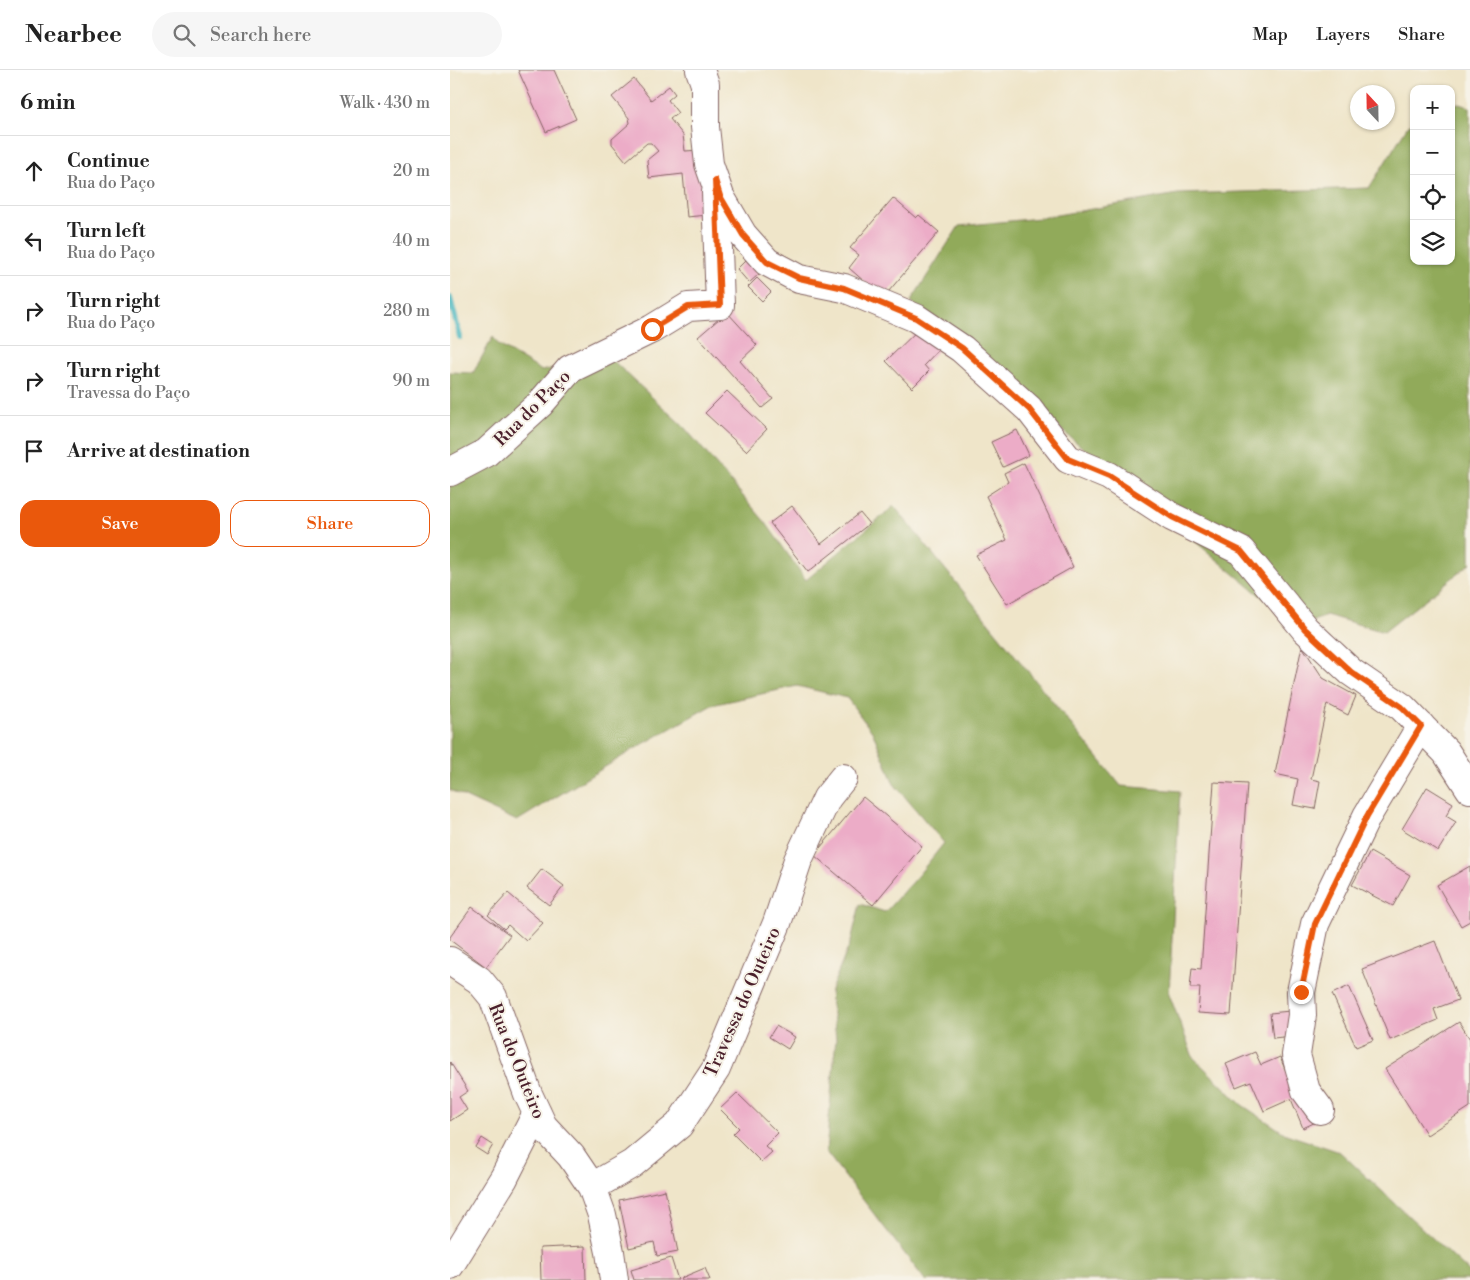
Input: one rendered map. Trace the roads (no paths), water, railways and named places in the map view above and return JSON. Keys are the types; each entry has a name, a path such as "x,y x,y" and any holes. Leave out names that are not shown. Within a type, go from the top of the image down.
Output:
{"street":[{"name":"Rua do Paço","path":"700,70 705,84 705,127 709,164 720,196 743,235 767,262 799,278 844,288 916,318 962,348 1029,409 1068,459 1109,476 1172,517 1241,551 1305,629 1351,672 1402,707 1421,726 1446,752 1470,789"},
{"name":"Rua do Paço","path":"450,472 486,453 540,404 570,369 652,329 688,307 720,305 715,180"},
{"path":"1320,1110 1306,1092 1296,1055 1302,1015 1301,992 1315,924 1367,816 1421,726"},
{"name":"Travessa do Outeiro","path":"592,1187 632,1164 679,1124 716,1069 776,922 798,860 827,798 842,778"},
{"name":"Rua do Outeiro","path":"450,961 479,980 493,997 543,1126 571,1156 592,1187 602,1215 614,1280"},
{"path":"450,1265 504,1178 537,1112"}],"waterway":[{"path":"450,298 460,337"}]}
